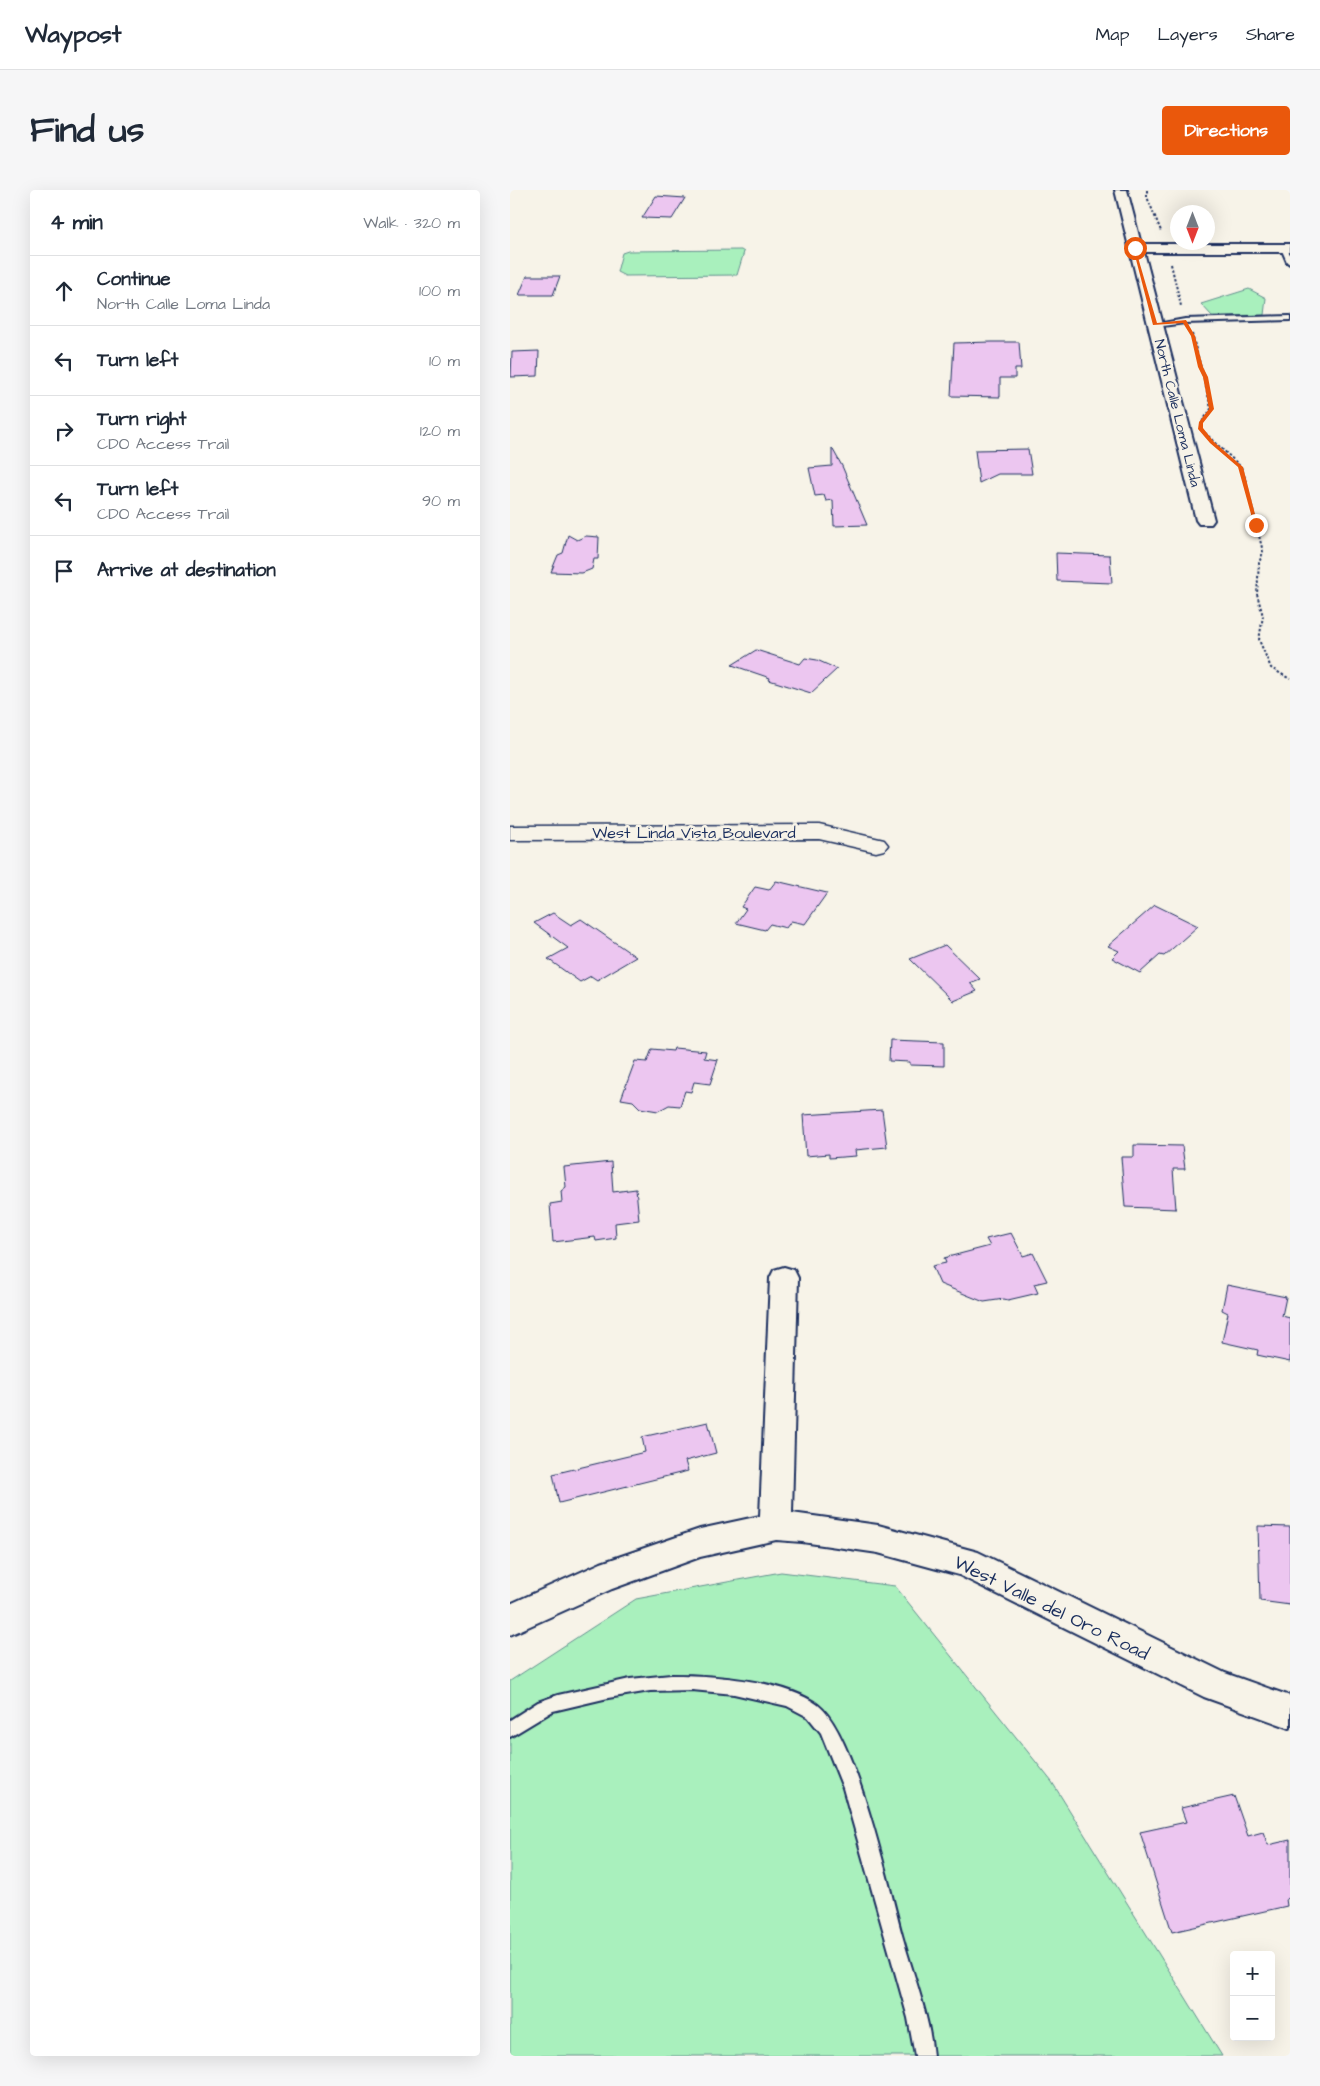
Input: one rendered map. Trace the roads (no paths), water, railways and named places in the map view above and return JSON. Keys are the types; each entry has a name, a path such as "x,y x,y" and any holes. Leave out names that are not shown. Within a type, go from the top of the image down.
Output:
{"street":[{"name":"North Calle Loma Linda","path":"1121,190 1205,520"},
{"path":"1135,248 1287,248"},
{"name":"West Linda Vista Boulevard","path":"510,833 820,832 876,845"},
{"path":"776,1526 784,1278"},
{"name":"West Valle del Oro Road","path":"510,1620 601,1578 700,1543 776,1526 878,1539 966,1562 1216,1686 1290,1712"}],"lane":[{"path":"1287,248 1290,262"},
{"path":"1282,318 1290,312"},
{"path":"1155,325 1185,321 1290,318"},
{"path":"510,1729 549,1706 627,1685 663,1681 735,1686 797,1702 815,1713 829,1734 841,1761 872,1854 899,1957 922,2031 924,2056"}]}
